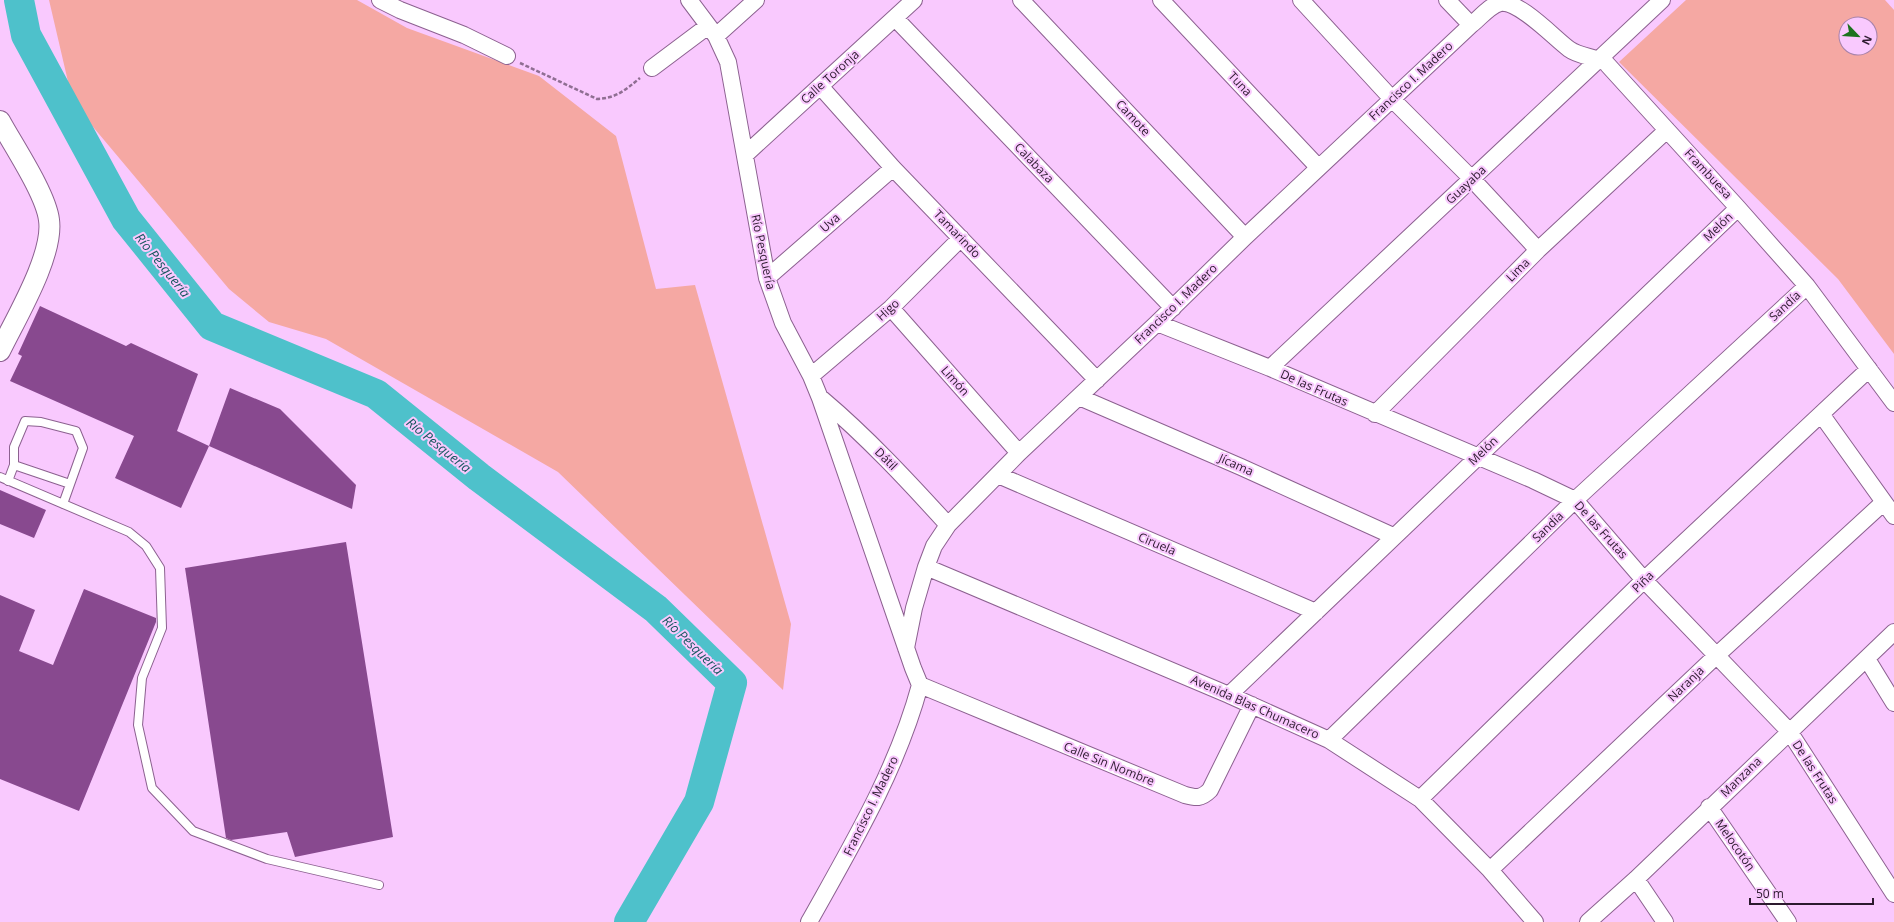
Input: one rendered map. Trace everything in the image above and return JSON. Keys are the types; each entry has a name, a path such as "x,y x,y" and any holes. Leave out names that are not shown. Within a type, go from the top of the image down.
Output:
{"street":[{"path":"380,0 400,10 464,35 507,56"},
{"name":"Río Pesquería","path":"689,0 712,31 728,62 746,154 758,234 767,278 783,323 811,376 820,398 920,685"},
{"path":"652,68 712,31 756,0"},
{"name":"Calle Toronja","path":"746,154 914,0"},
{"name":"Camote","path":"1021,0 1245,237"},
{"name":"Tuna","path":"1161,0 1318,167"},
{"path":"1301,0 1392,99 1472,179 1538,250"},
{"path":"1448,0 1471,25"},
{"name":"Guayaba","path":"1270,368 1662,0"},
{"name":"Francisco I. Madero","path":"906,648 914,608 926,567 934,546 948,525 1020,453 1173,308 1318,167 1471,25 1493,7 1506,1"},
{"name":"Frambuesa","path":"1506,1 1520,7 1575,53 1599,59 1606,64 1738,208 1807,286 1894,403"},
{"name":"Calabaza","path":"895,18 1173,308"},
{"name":"Tamarindo","path":"820,86 893,168 1097,380"},
{"path":"0,121 41,196 49,219 50,230 39,268 0,351"},
{"name":"Lima","path":"1375,414 1538,250 1666,130"},
{"name":"Uva","path":"767,278 893,168"},
{"name":"Melón","path":"1229,695 1393,536 1738,208"},
{"name":"Higo","path":"811,376 891,308 961,238"},
{"name":"Sandía","path":"1329,740 1575,500 1807,286"},
{"name":"Limón","path":"891,308 1020,453"},
{"name":"De las Frutas","path":"1157,323 1270,368 1533,480 1575,500 1644,580 1789,731 1894,894"},
{"name":"Piña","path":"1420,799 1644,580 1869,369"},
{"name":"Jícama","path":"1079,397 1241,467 1393,536"},
{"name":"Dátil","path":"820,398 848,421 909,482 948,525"},
{"path":"1821,414 1894,516"},
{"name":"Ciruela","path":"998,475 1316,612"},
{"name":"Naranja","path":"1490,870 1717,655 1884,502"},
{"name":"Avenida Blas Chumacero","path":"926,567 1229,695 1329,740 1420,799 1490,870 1535,922"},
{"name":"Manzana","path":"1588,922 1636,879 1709,807 1894,632"},
{"path":"1867,659 1894,703"},
{"name":"Francisco I. Madero","path":"809,922 855,842 899,749 920,685"},
{"name":"Calle Sin Nombre","path":"920,685 1185,795 1198,798 1204,797 1210,790 1252,705"},
{"name":"Melocotón","path":"1709,807 1788,922"},
{"path":"1636,879 1665,922"}],"lane":[{"path":"63,504 83,448 76,432 41,422 25,421 14,446 14,465 4,479 129,532 146,546 160,568 162,628 142,678 138,725 152,788 193,831 268,859 379,885"},
{"path":"14,465 70,484"}],"path":[{"path":"507,56 597,100 609,99 621,94 652,68"}],"shaded area":[{"path":"49,0 357,0 407,28 539,76 616,136 656,289 695,285 791,624 783,690 558,472 326,339 269,322 229,289 73,103"},
{"path":"1686,0 1885,0 1894,10 1894,354 1838,279 1619,62"}],"building":[{"path":"40,306 126,346 131,343 198,374 177,431 209,446 181,508 115,478 134,436 10,381 22,356 18,354"},
{"path":"230,388 280,409 356,485 352,509 209,446"},
{"path":"0,490 46,510 34,538 0,524"},
{"path":"346,542 393,837 295,857 287,832 231,840 226,838 185,568"},
{"path":"84,589 156,618 156,622 79,811 0,779 0,595 35,610 19,651 53,665"}],"waterway":[{"name":"Río Pesquería","path":"19,0 26,35 126,219 212,326 376,394 479,477 656,609 732,683 699,802 629,922"}]}
